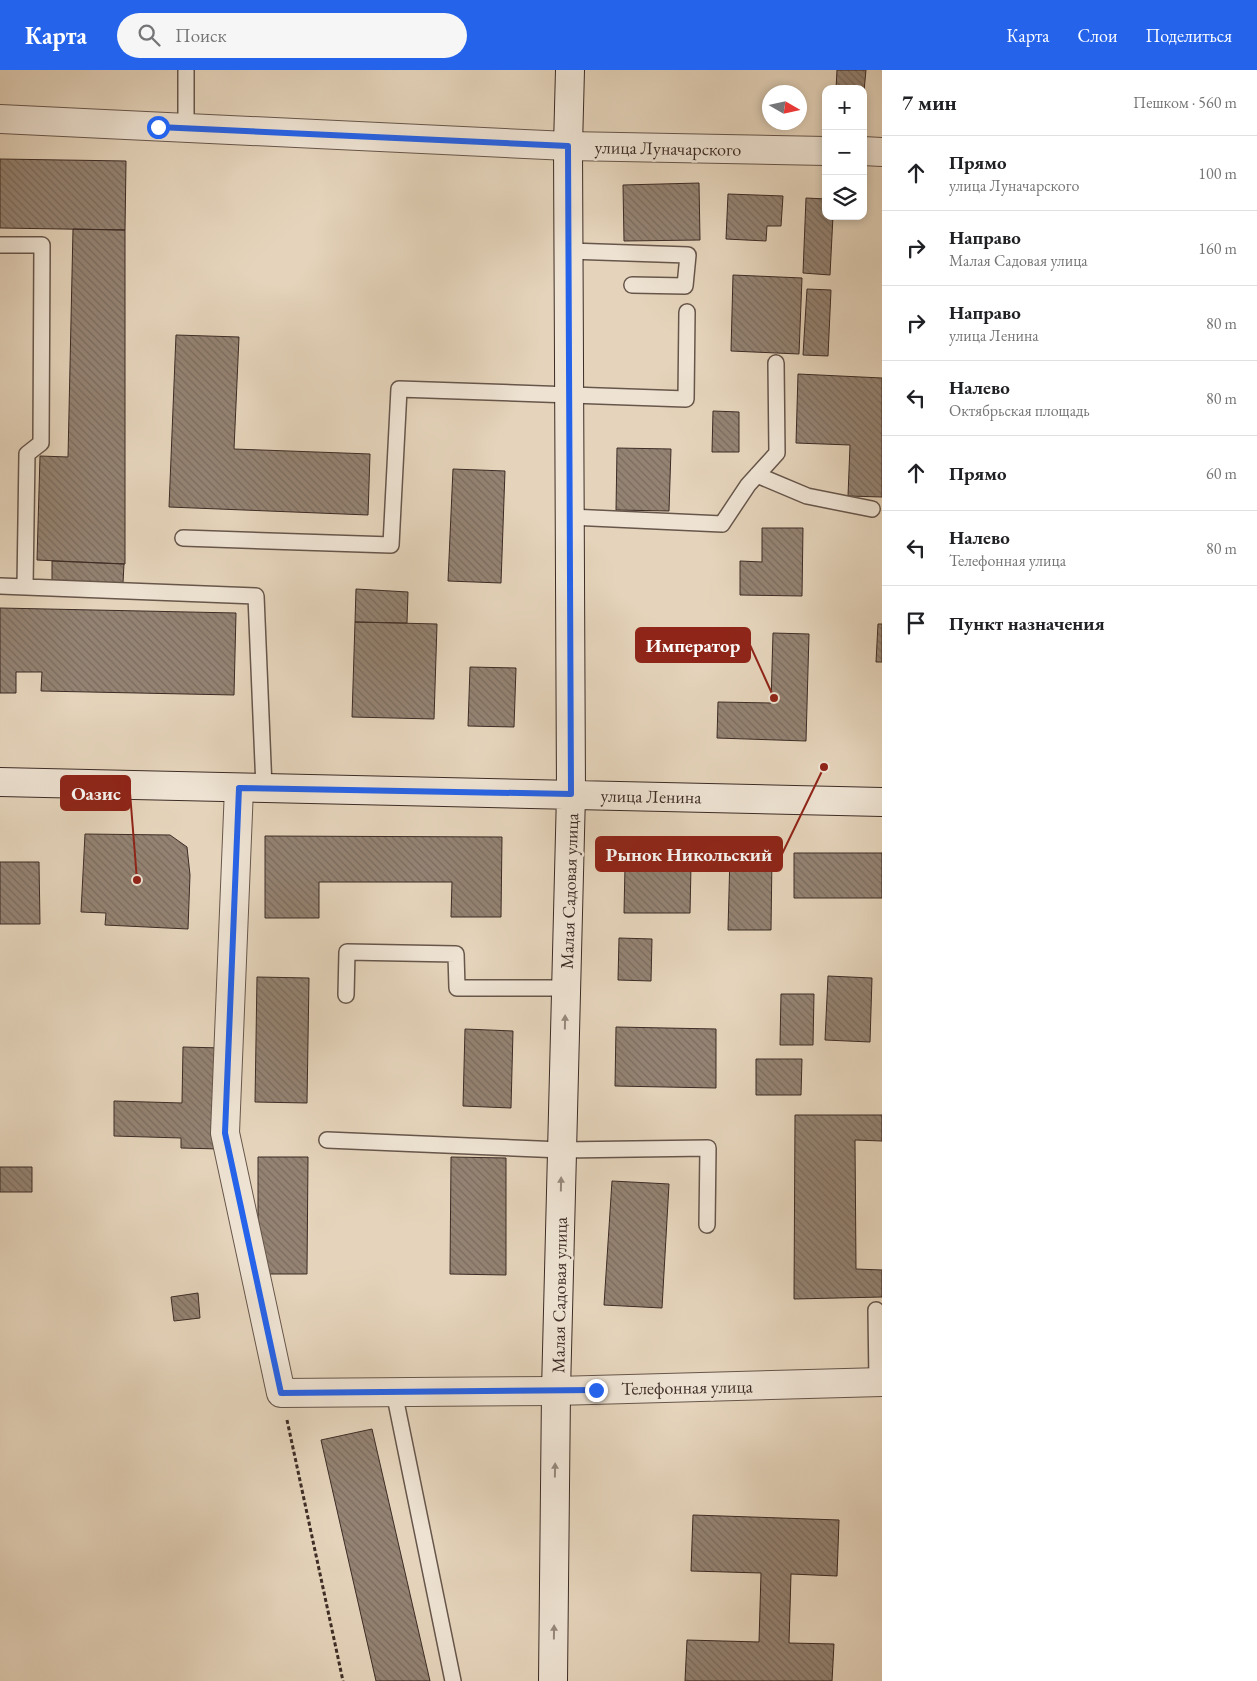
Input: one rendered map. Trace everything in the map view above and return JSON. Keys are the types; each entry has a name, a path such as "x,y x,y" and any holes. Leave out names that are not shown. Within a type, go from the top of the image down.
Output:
{"street":[{"name":"Малая Садовая улица","path":"553,1681 556,1390 571,794 568,146 570,70"},
{"name":"улица Луначарского","path":"0,119 568,146 822,151"},
{"path":"867,151 882,152"},
{"name":"улица Ленина","path":"0,782 882,802"},
{"path":"252,788 225,1133 281,1393"},
{"name":"Телефонная улица","path":"281,1393 556,1390 879,1382"}],"lane":[{"path":"186,70 186,128"},
{"path":"0,245 42,245 41,443 27,454 24,587"},
{"path":"569,251 688,254 685,286 632,285"},
{"path":"183,538 391,545 399,389 686,399 687,312"},
{"path":"570,517 722,524 748,485 777,453 776,363"},
{"path":"757,475 807,496 872,509"},
{"path":"0,586 256,596 252,788"},
{"path":"346,995 347,952 456,954 457,988 566,988"},
{"path":"327,1140 562,1150 708,1148 707,1225"},
{"path":"876,1310 879,1382"},
{"path":"394,1392 453,1681"}],"path":[{"path":"281,1393 343,1681"}],"building":[{"path":"837,70 866,70 865,85 836,85"},
{"path":"0,159 126,161 125,230 0,228"},
{"path":"699,183 700,240 624,241 623,185"},
{"path":"728,194 783,196 781,226 767,226 766,241 726,239"},
{"path":"806,198 822,199 822,220 833,220 830,275 803,273"},
{"path":"73,229 125,230 125,564 37,560 40,456 68,457"},
{"path":"733,275 802,278 799,354 731,351"},
{"path":"807,289 831,290 828,356 803,355"},
{"path":"176,335 239,337 234,449 370,454 368,515 169,507"},
{"path":"798,374 882,378 882,497 848,496 850,445 796,443"},
{"path":"713,411 739,412 739,452 712,452"},
{"path":"617,448 671,449 669,511 616,510"},
{"path":"453,469 505,471 501,583 448,581"},
{"path":"762,528 803,528 802,596 740,595 740,561 762,562"},
{"path":"52,561 124,564 123,583 52,581"},
{"path":"356,589 408,592 407,623 355,622"},
{"path":"0,608 236,613 234,695 41,691 42,672 16,672 16,693 0,693"},
{"path":"355,622 437,624 434,719 352,717"},
{"path":"878,624 882,624 882,662 876,662"},
{"path":"773,633 809,634 806,741 717,738 718,702 771,703"},
{"path":"470,667 516,668 514,727 468,726"},
{"path":"85,834 170,835 187,847 190,875 188,929 105,925 106,913 81,912"},
{"path":"265,836 502,837 501,917 451,917 452,882 319,882 319,918 265,918"},
{"path":"794,853 882,853 882,898 794,898"},
{"path":"730,854 772,855 771,930 728,930"},
{"path":"0,862 39,862 40,924 0,924"},
{"path":"625,866 691,866 690,913 624,913"},
{"path":"619,938 652,939 651,981 618,980"},
{"path":"828,976 872,978 870,1042 825,1040"},
{"path":"257,977 309,978 307,1103 255,1102"},
{"path":"781,994 814,994 813,1045 780,1045"},
{"path":"616,1027 716,1029 716,1088 615,1086"},
{"path":"465,1029 513,1031 511,1108 463,1106"},
{"path":"183,1047 222,1048 220,1149 181,1148 181,1138 114,1136 114,1101 182,1103"},
{"path":"756,1059 802,1059 801,1095 756,1095"},
{"path":"795,1115 882,1115 882,1141 855,1140 856,1269 882,1270 882,1297 794,1299"},
{"path":"258,1157 308,1157 307,1274 258,1274"},
{"path":"451,1157 506,1158 506,1275 450,1274"},
{"path":"0,1167 32,1167 32,1192 0,1192"},
{"path":"612,1181 669,1184 662,1308 604,1305"},
{"path":"198,1293 200,1318 174,1321 171,1297"},
{"path":"372,1429 430,1681 376,1681 321,1440"},
{"path":"693,1515 839,1520 837,1576 791,1574 789,1643 834,1644 832,1681 685,1681 687,1640 759,1642 761,1573 691,1571"}],"place":[{"name":"Император","path":"774,698"},
{"name":"Рынок Никольский","path":"824,767"},
{"name":"Оазис","path":"137,880"}],"route":[{"path":"158,127 568,146 571,794 239,788 225,1133 281,1393 596,1390"}]}
